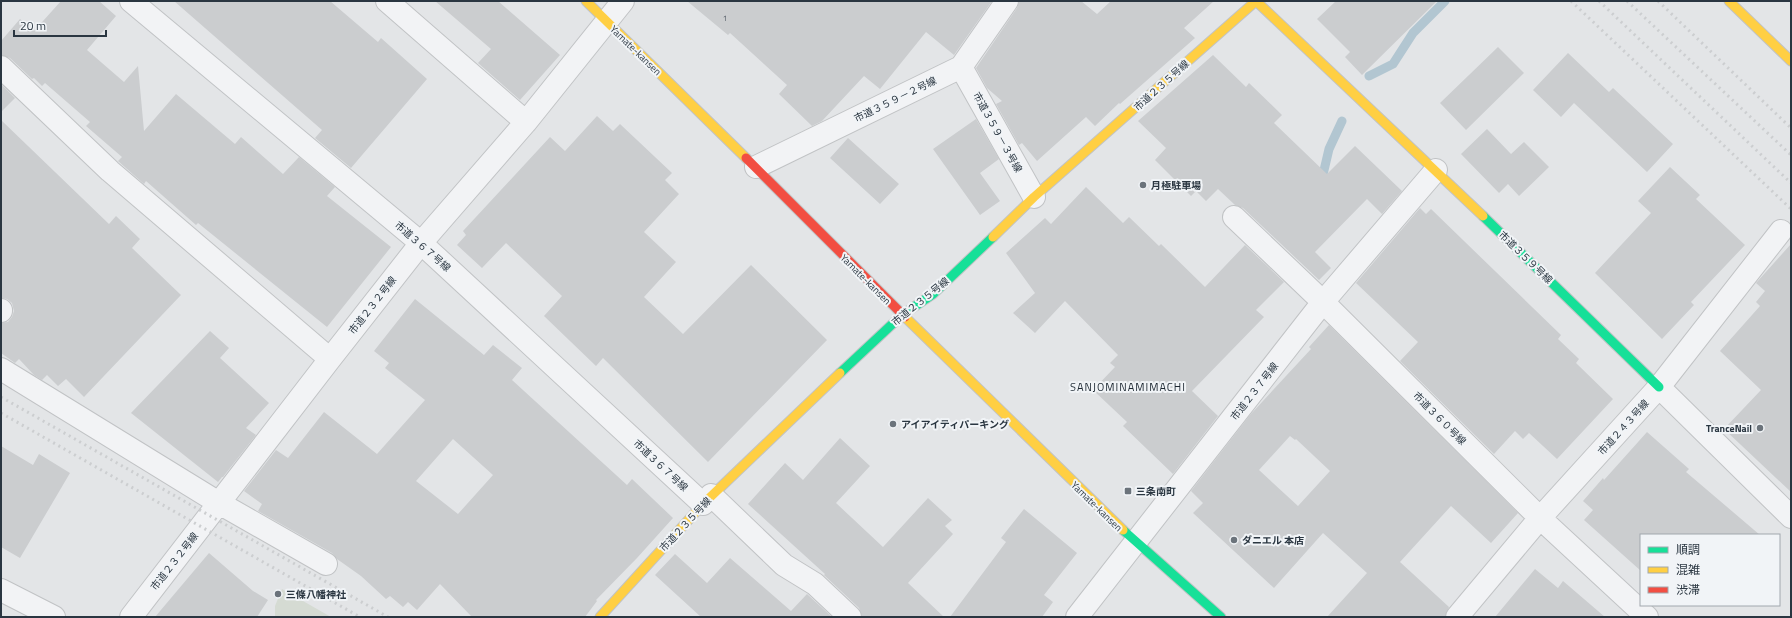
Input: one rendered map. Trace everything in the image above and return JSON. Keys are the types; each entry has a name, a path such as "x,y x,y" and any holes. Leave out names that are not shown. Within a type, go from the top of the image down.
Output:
{"street":[{"name":"市道３６７号線","path":"131,1 421,243 707,500 784,565 815,584 850,617"},
{"path":"387,1 526,122"},
{"name":"Yamate-kansen","path":"586,1 1136,543 1221,617"},
{"name":"市道２３２号線","path":"131,617 421,243 526,122 623,1"},
{"name":"市道３５９－２号線","path":"756,167 961,67 1007,1"},
{"name":"市道３５９号線","path":"1256,1 1436,170 1660,387 1791,517"},
{"name":"市道２３５号線","path":"600,617 707,500 902,314 932,294 1034,197 1256,1"},
{"path":"1729,1 1791,61"},
{"path":"1,67 110,171 330,359"},
{"name":"市道３５９－３号線","path":"961,67 1034,197"},
{"name":"市道２３７号線","path":"1077,617 1323,302 1436,170"},
{"name":"市道３６０号線","path":"1234,217 1323,302 1540,518 1647,617"},
{"name":"市道２４３号線","path":"1457,617 1540,518 1660,387 1781,231"},
{"path":"1,369 219,503 326,564"},
{"path":"1,590 54,617"}],"shaded area":[{"name":"三條八幡神社","path":"282,589 331,617 275,617 275,606"}],"building":[{"path":"61,1 99,1 116,16 87,50 124,82 138,66 144,131 176,94 235,144 241,137 283,174 299,157 335,187 327,196 391,247 327,327 198,223 196,225 146,181 144,184 118,161 122,157 86,126 90,122 45,83 42,86 34,78 32,79 10,58 1,55 1,41 20,19 34,31"},
{"path":"174,1 330,1 378,42 381,38 427,79 351,168 315,138 322,130"},
{"path":"435,1 498,1 560,55 520,100 478,63 491,49"},
{"path":"687,1 992,1 954,55 926,32 880,89 864,76 822,121 812,126 779,94 787,85 730,33 728,35"},
{"path":"1019,1 1081,1 1097,14 1111,1 1214,1 1184,28 1195,38 1120,104 1119,103 1095,126 1086,117 1037,161 1022,143 1019,145 996,104 1002,101 987,88 976,68 1017,8"},
{"path":"1336,1 1437,1 1362,75 1345,57 1350,52 1317,19"},
{"path":"1498,47 1524,73 1466,130 1440,103"},
{"path":"1568,53 1609,92 1613,88 1673,144 1647,172 1574,103 1561,117 1533,90"},
{"path":"1213,55 1246,87 1249,83 1282,115 1274,123 1327,174 1355,146 1402,191 1382,214 1367,199 1315,252 1331,268 1319,280 1243,208 1235,205 1218,189 1206,201 1196,191 1191,196 1155,160 1166,148 1138,121"},
{"path":"1,84 15,98 1,112"},
{"path":"597,116 613,131 620,124 672,173 665,180 679,194 644,232 676,262 644,297 683,334 751,265 827,340 708,462 603,358 596,366 544,316 562,296 506,243 482,268 457,245 466,235 463,231 550,137 565,151"},
{"path":"976,119 999,159 980,173 1000,201 980,215 933,149"},
{"path":"1,120 109,224 116,216 140,239 132,248 181,295 84,397 66,379 58,386 47,375 42,380 34,375 19,359 15,363 1,353 1,323 8,322 14,311 12,303 7,299 1,298"},
{"path":"1487,129 1511,154 1524,142 1549,167 1519,196 1508,184 1499,193 1461,154"},
{"path":"848,138 899,184 880,204 830,158"},
{"path":"1670,167 1700,195 1696,199 1745,245 1691,302 1694,305 1662,339 1595,273 1651,213 1638,201"},
{"path":"1086,187 1123,223 1129,217 1159,246 1161,244 1205,287 1245,245 1284,282 1256,310 1264,317 1192,391 1218,416 1173,474 1123,426 1127,422 1093,390 1115,367 1110,363 1118,355 1065,301 1035,333 1013,313 1035,293 1006,253 1045,218 1051,224"},
{"path":"1420,208 1426,214 1431,209 1561,335 1558,339 1579,359 1576,363 1613,399 1557,459 1529,433 1523,439 1515,431 1494,454 1400,361 1418,342 1356,283"},
{"path":"1791,244 1791,492 1724,429 1761,390 1720,351 1760,306 1756,302 1765,291 1756,283"},
{"path":"415,299 484,355 493,345 522,368 512,380 627,485 632,479 673,518 596,600 597,601 585,617 472,617 440,584 417,610 408,602 403,607 390,596 386,599 361,576 337,559 332,553 258,511 262,504 244,491 276,450 288,458 324,412 377,454 425,400 385,368 389,363 374,351","holes":["453,439 493,475 458,514 416,481"]},
{"path":"1329,325 1518,513 1491,543 1451,506 1400,562 1449,607 1445,617 1327,617 1367,573 1323,533 1274,588 1193,513 1203,503 1191,491 1250,415 1311,349 1309,347","holes":["1290,436 1295,440 1296,439 1330,471 1298,506 1259,470"]},
{"path":"210,331 229,348 220,358 269,403 246,428 256,435 218,482 131,413"},
{"path":"1647,432 1689,469 1686,472 1759,534 1640,534 1640,570 1584,520 1593,510 1583,501 1603,478 1604,480"},
{"path":"840,438 870,466 836,503 883,547 928,498 952,520 945,526 953,534 908,583 944,617 862,617 859,608 824,575 825,574 748,504 785,463 803,480"},
{"path":"1,446 33,465 39,454 70,473 20,558 1,547"},
{"path":"1024,509 1077,553 1044,595 1053,602 1042,617 950,617 1006,542 1001,538"},
{"path":"209,553 253,591 268,600 257,617 155,617"},
{"path":"675,554 707,583 730,558 791,611 807,594 832,617 701,617 655,575"},
{"path":"1535,569 1558,588 1563,581 1605,617 1495,617"}],"waterway":[{"path":"1369,76 1393,64 1413,33 1445,1"},
{"path":"1321,183 1329,149 1342,121"}],"railway":[{"path":"1571,1 1791,209"},
{"path":"1599,1 1791,183"},
{"path":"1627,1 1791,155"},
{"path":"1658,1 1791,128"},
{"path":"1,397 388,617"},
{"path":"1,413 360,617"}],"traffic: fast":[{"path":"1483,216 1659,387"},
{"path":"840,373 902,315 933,294 993,237"},
{"path":"1123,530 1221,617"}],"traffic: slow":[{"path":"586,1 746,158"},
{"path":"1256,1 1483,216"},
{"path":"993,237 1034,197 1256,1"},
{"path":"1729,1 1791,61"},
{"path":"905,317 1123,530"},
{"path":"600,617 703,504 840,373"}],"traffic: jam":[{"path":"746,158 905,317"}],"place":[{"name":"月極駐車場","path":"1143,185"},
{"name":"アイアイティパーキング","path":"893,424"},
{"name":"TranceNail","path":"1760,428"},
{"name":"三条南町","path":"1128,491"},
{"name":"ダニエル 本店","path":"1234,540"},
{"name":"三條八幡神社","path":"278,594"}],"district":[{"name":"SANJOMINAMIMACHI","path":"1128,387"}]}
